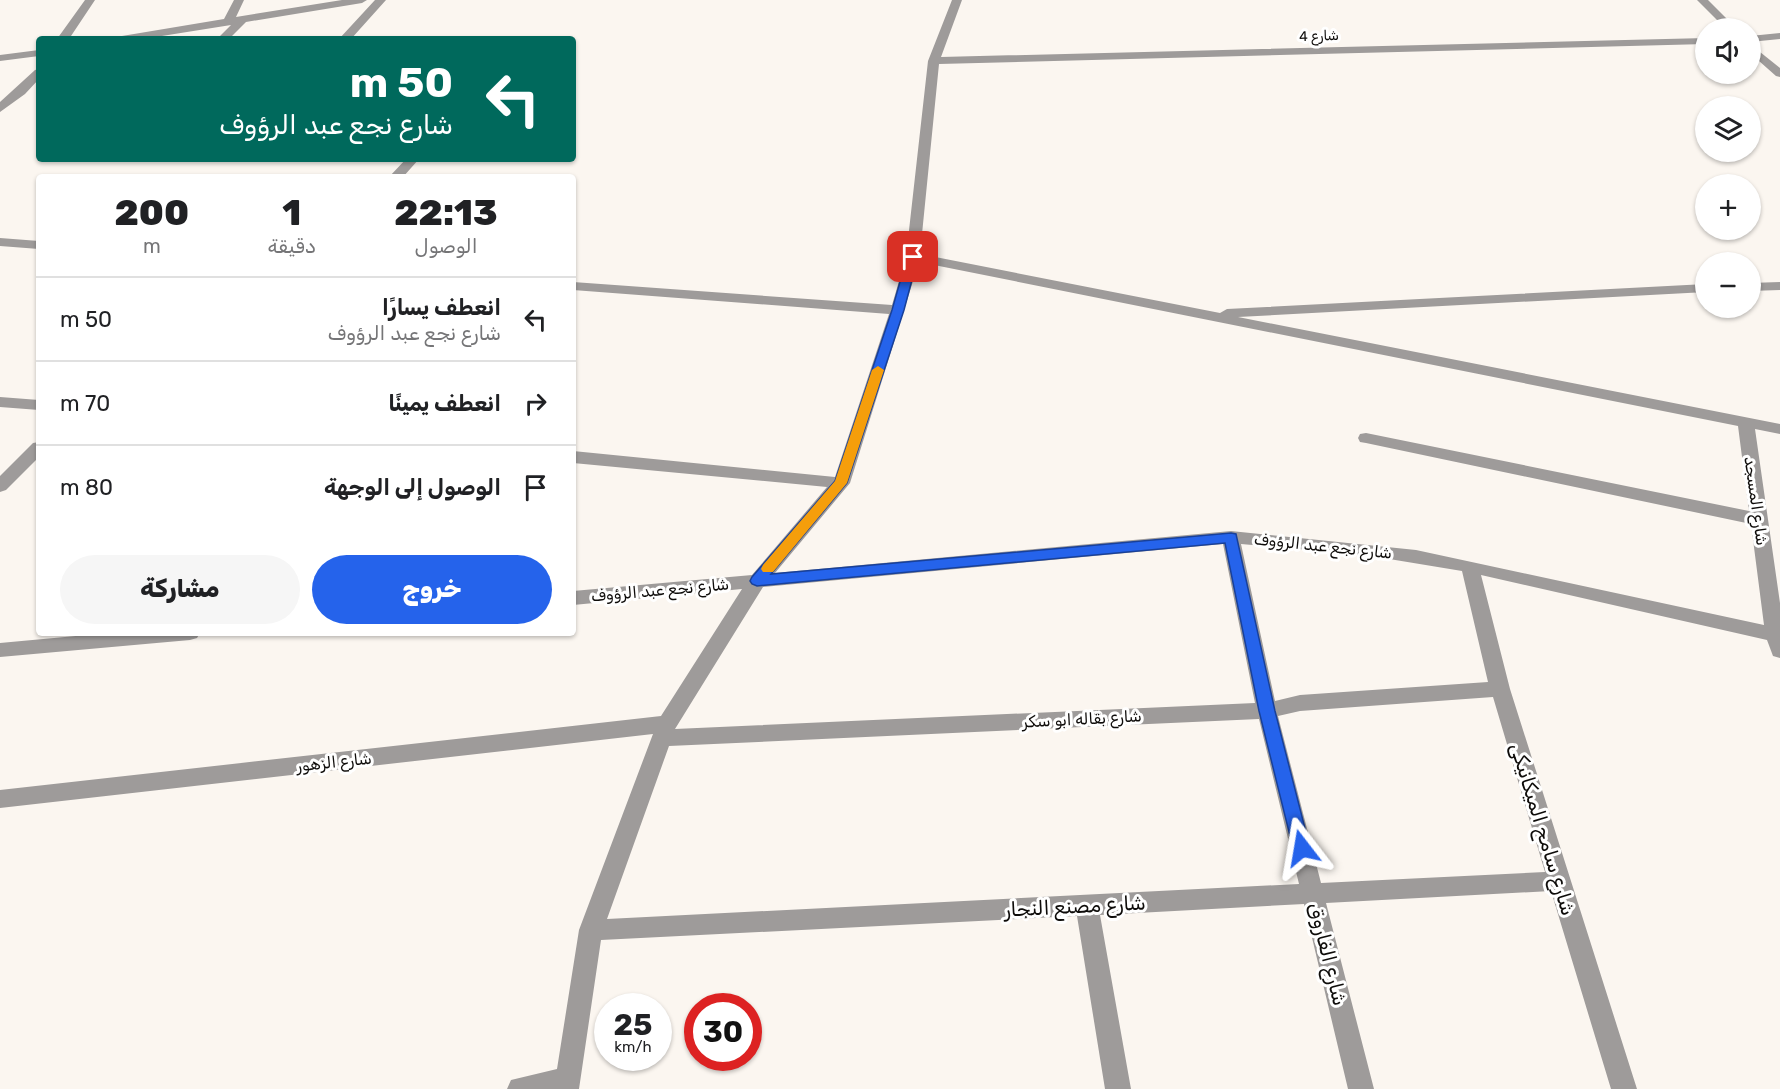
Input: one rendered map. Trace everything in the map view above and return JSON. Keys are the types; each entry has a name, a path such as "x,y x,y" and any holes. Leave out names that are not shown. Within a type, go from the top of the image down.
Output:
{"street":[{"path":"65,36 90,0"},
{"path":"229,21 239,0"},
{"path":"140,36 362,0"},
{"path":"348,36 381,0"},
{"path":"520,1089 566,1085 591,930 665,731 757,581 841,483 913,257 934,61 957,0"},
{"path":"1702,0 1721,18"},
{"path":"227,36 244,18"},
{"path":"1761,38 1780,36"},
{"name":"شارع 4","path":"934,61 1695,41"},
{"path":"0,58 36,52"},
{"path":"1761,57 1780,74"},
{"path":"0,108 36,75"},
{"path":"399,174 410,162"},
{"path":"0,242 36,245"},
{"path":"913,257 1780,429"},
{"path":"576,285 898,310"},
{"path":"1761,287 1780,286"},
{"path":"1201,315 1695,288"},
{"path":"0,402 36,405"},
{"name":"شارع المسجد","path":"1746,422 1758,519 1778,640"},
{"path":"1366,438 1758,519"},
{"path":"0,486 36,450"},
{"path":"576,457 841,483"},
{"name":"شارع نجع عبد الرؤوف","path":"576,598 1231,537 1365,549 1470,566 1778,640"},
{"name":"شارع الفاروق","path":"1231,537 1267,711 1361,1089"},
{"name":"شارع سامح الميكانيكى","path":"1470,566 1500,689 1624,1089"},
{"path":"0,650 156,636"},
{"name":"شارع بقاله ابو سكر","path":"665,731 1267,711 1300,703 1500,689"},
{"name":"شارع الزهور","path":"0,800 665,731"},
{"name":"شارع مصنع النجار","path":"591,930 1560,881"},
{"path":"1087,906 1118,1089"}],"slow traffic":[{"path":"768,569 841,483 878,370"}],"route":[{"path":"913,257 841,483 757,581 1231,537 1267,711 1302,848"}]}
